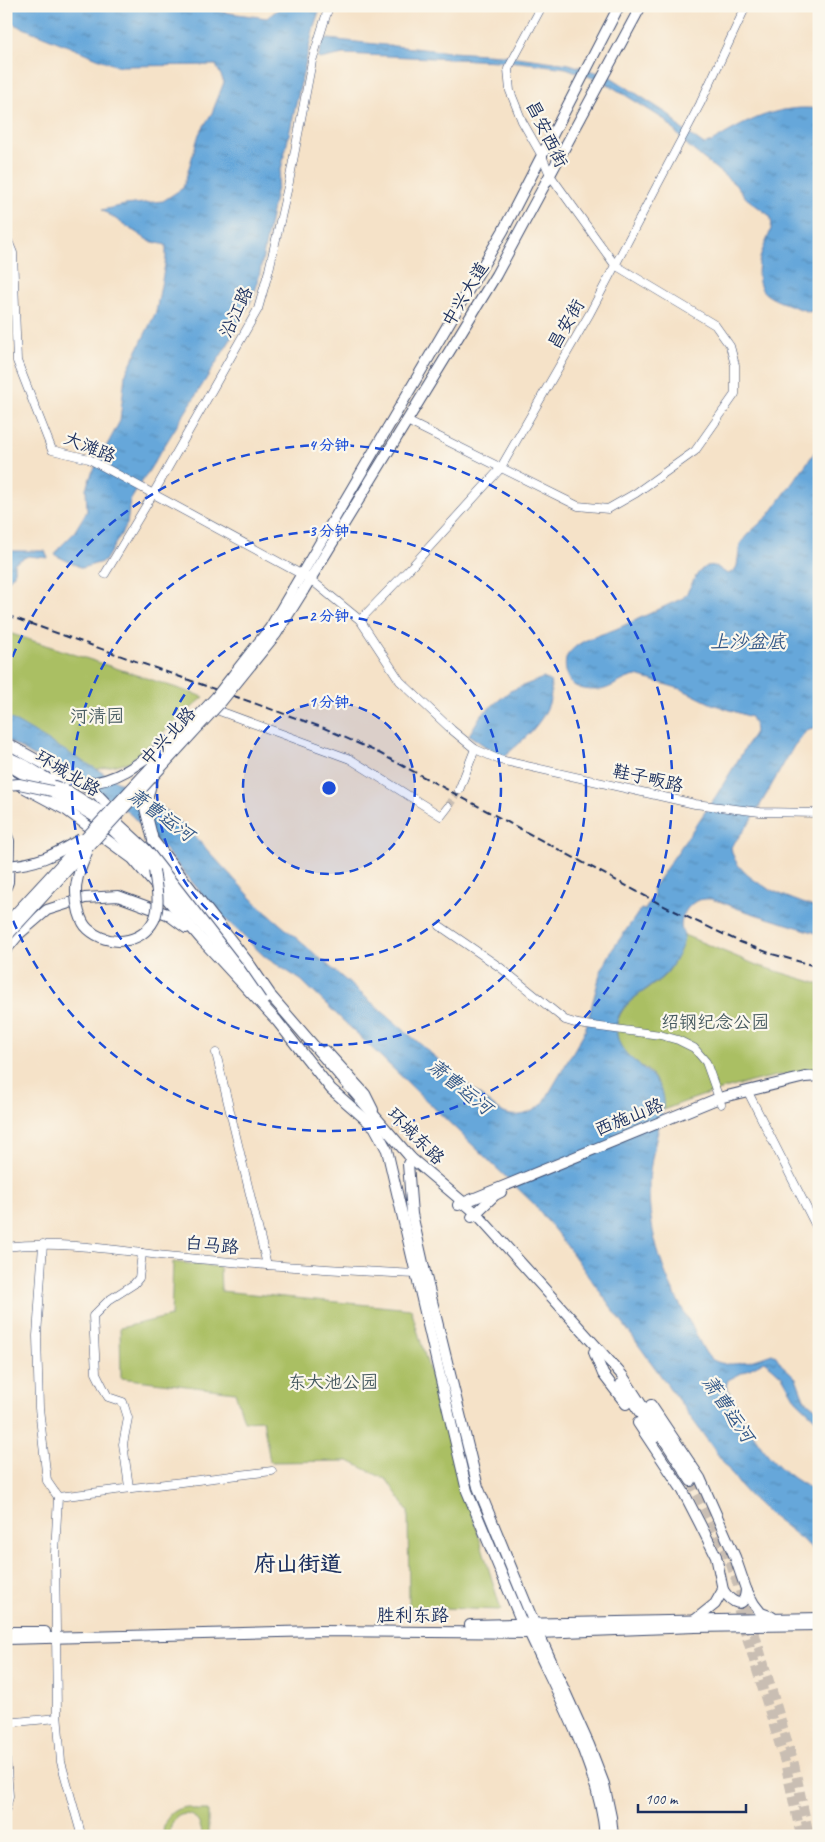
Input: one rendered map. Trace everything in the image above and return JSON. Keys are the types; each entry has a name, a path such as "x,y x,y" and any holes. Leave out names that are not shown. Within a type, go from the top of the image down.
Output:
{"main road":[{"name":"中兴大道","path":"306,577 503,231 619,6"},
{"name":"中兴大道","path":"298,590 407,420 496,274 641,6"},
{"name":"中兴北路","path":"6,924 153,776 214,709 276,634 298,590"},
{"name":"中兴北路","path":"6,938 89,840 216,697 298,590"},
{"path":"6,750 56,775 86,783 105,780 135,766 189,726"},
{"path":"6,744 95,792 231,934 265,981 365,1094 375,1125 386,1150 467,1491 531,1628 589,1744 604,1784 612,1817 613,1836"},
{"name":"环城北路","path":"6,756 52,791 108,821"},
{"name":"环城北路","path":"6,764 23,769 108,821"},
{"path":"153,776 145,808 152,840 248,962 270,994"},
{"path":"6,778 66,810 133,859 201,939 277,1021 331,1089 375,1125"},
{"path":"6,785 20,784 52,791"},
{"name":"环城东路","path":"108,821 154,870 345,1087"},
{"name":"环城东路","path":"108,821 150,854 270,994 375,1125 409,1161 474,1216 596,1350 689,1482"},
{"path":"6,833 9,841 8,882 6,887"},
{"path":"6,866 27,865 89,840"},
{"path":"89,840 78,875 76,893 78,908 87,928 105,940 124,942 144,934 154,919 158,902 154,870"},
{"path":"6,950 19,934 47,910 85,898 118,896 167,914 201,939"},
{"name":"西施山路","path":"460,1204 717,1102 805,1077 819,1076"},
{"name":"西施山路","path":"717,1102 819,1080"},
{"path":"409,1161 412,1214 478,1487 531,1628 582,1748 595,1786 603,1818 604,1836"},
{"name":"西施山路","path":"474,1216 494,1192"},
{"path":"596,1350 603,1374 620,1396 682,1491 716,1556 723,1590 729,1598 739,1603 746,1597 746,1589"},
{"path":"596,1350 612,1355 624,1366 700,1478 754,1604 761,1613 775,1618"},
{"path":"695,1620 715,1604 723,1590"},
{"name":"胜利东路","path":"531,1628 695,1620 819,1618"},
{"name":"胜利东路","path":"6,1632 57,1635 819,1625"},
{"name":"胜利东路","path":"6,1640 57,1635"}],"street":[{"name":"沿江路","path":"104,574 153,494 258,310 287,190 312,61 328,6"},
{"name":"昌安西街","path":"542,6 508,69 510,91 522,121 542,156 550,176 616,265"},
{"name":"昌安街","path":"360,620 414,564 500,469 616,265 700,104 746,6"},
{"name":"大滩路","path":"6,236 13,253 17,361 52,450 89,459 306,577"},
{"path":"407,420 500,469 578,506 608,509 636,493 696,451 735,394 735,365 730,346 715,325 616,265"},
{"name":"鞋子畈路","path":"306,577 360,620 400,681 475,749 500,760 694,804 760,812 819,813"},
{"path":"214,709 350,759 441,816 448,807"},
{"path":"458,790 475,749"},
{"path":"440,926 501,968 565,1020 578,1024 660,1035 678,1040 694,1048 706,1062 717,1102"},
{"path":"216,1053 267,1265"},
{"path":"750,1096 819,1232"},
{"path":"43,1244 38,1336 39,1408 47,1481 58,1496 56,1553 58,1718 61,1762 80,1836"},
{"name":"白马路","path":"6,1247 43,1244 267,1265 416,1274"},
{"path":"130,1487 124,1444 128,1418 123,1402 108,1396 96,1373 93,1316 109,1300 134,1284 139,1278 142,1253"},
{"path":"58,1496 272,1471"},
{"path":"6,1723 58,1718"},
{"path":"6,1756 9,1796 6,1809"}],"green space":[{"name":"河清园","path":"6,632 204,697 129,762 89,771 6,724"},
{"name":"绍钢纪念公园","path":"684,935 759,966 819,984 819,1068 739,1085 663,1110 659,1087 650,1072 633,1061 624,1051 617,1038 616,1029 624,1008 668,972"},
{"name":"东大池公园","path":"173,1262 220,1267 221,1291 411,1309 501,1610 409,1607 408,1511 387,1480 349,1461 270,1462 263,1420 244,1421 235,1392 121,1378 120,1328 171,1316"},
{"path":"187,1807 196,1810 208,1810 208,1836 202,1836 200,1826 196,1820 185,1814 174,1820 170,1836 163,1836 164,1825 169,1816 176,1810"}],"water":[{"path":"6,6 218,6 222,12 267,18 282,6 321,6 314,26 276,191 258,282 253,297 231,339 130,501 127,524 105,561 82,568 55,555 59,548 73,534 87,511 86,488 120,421 125,375 156,312 166,259 166,245 149,241 102,210 125,205 163,201 183,188 199,134 212,113 224,82 216,65 117,66 6,21"},
{"path":"323,40 451,52 502,55 569,64 609,76 671,116 679,127 704,145 746,123 766,115 797,108 819,109 819,308 809,312 770,297 762,290 758,273 761,254 772,224 770,216 746,198 737,186 688,146 665,120 606,83 566,68 520,62 343,54 320,59 318,58"},
{"path":"819,445 819,726 807,730 794,746 751,821 731,847 735,859 742,870 753,879 779,894 819,909 819,934 712,899 695,902 689,907 682,918 683,941 672,965 663,976 627,1004 620,1013 617,1023 617,1035 620,1045 626,1053 655,1080 660,1089 663,1107 650,1168 649,1182 649,1203 655,1241 674,1293 703,1348 710,1358 724,1364 741,1363 772,1354 776,1356 781,1364 796,1378 804,1399 819,1411 819,1422 796,1400 782,1376 765,1361 728,1380 726,1386 753,1434 774,1461 786,1473 819,1492 819,1555 760,1506 742,1488 564,1242 534,1204 301,980 265,957 213,907 167,852 114,800 92,793 6,739 6,716 161,807 185,826 260,907 481,1096 509,1115 526,1114 544,1102 585,1031 601,971 612,950 641,909 645,910 654,894 652,889 716,796 755,732 751,717 712,704 681,689 637,676 598,690 577,687 567,677 565,665 567,656 583,642 683,598 703,568 714,566 728,574 734,571 737,566 740,544 769,515"},
{"path":"6,551 45,551 48,558 28,556 14,563 14,574 6,583"},
{"path":"543,678 550,681 551,693 544,715 529,734 502,758 469,735 481,715 510,691"}],"tunnel":[{"path":"448,807 459,790"},
{"path":"691,1481 726,1550 755,1635 794,1764 809,1836"},
{"path":"734,1595 785,1762 801,1836"}],"railway":[{"path":"6,615 324,728 379,753 662,905 740,942 772,954 819,967"}],"district":[{"name":"府山街道","path":"298,1564"}],"water label":[{"name":"上沙盆底","path":"748,642"},
{"name":"萧曹运河","path":"161,815"},
{"name":"萧曹运河","path":"460,1087"},
{"name":"萧曹运河","path":"728,1409"}]}
